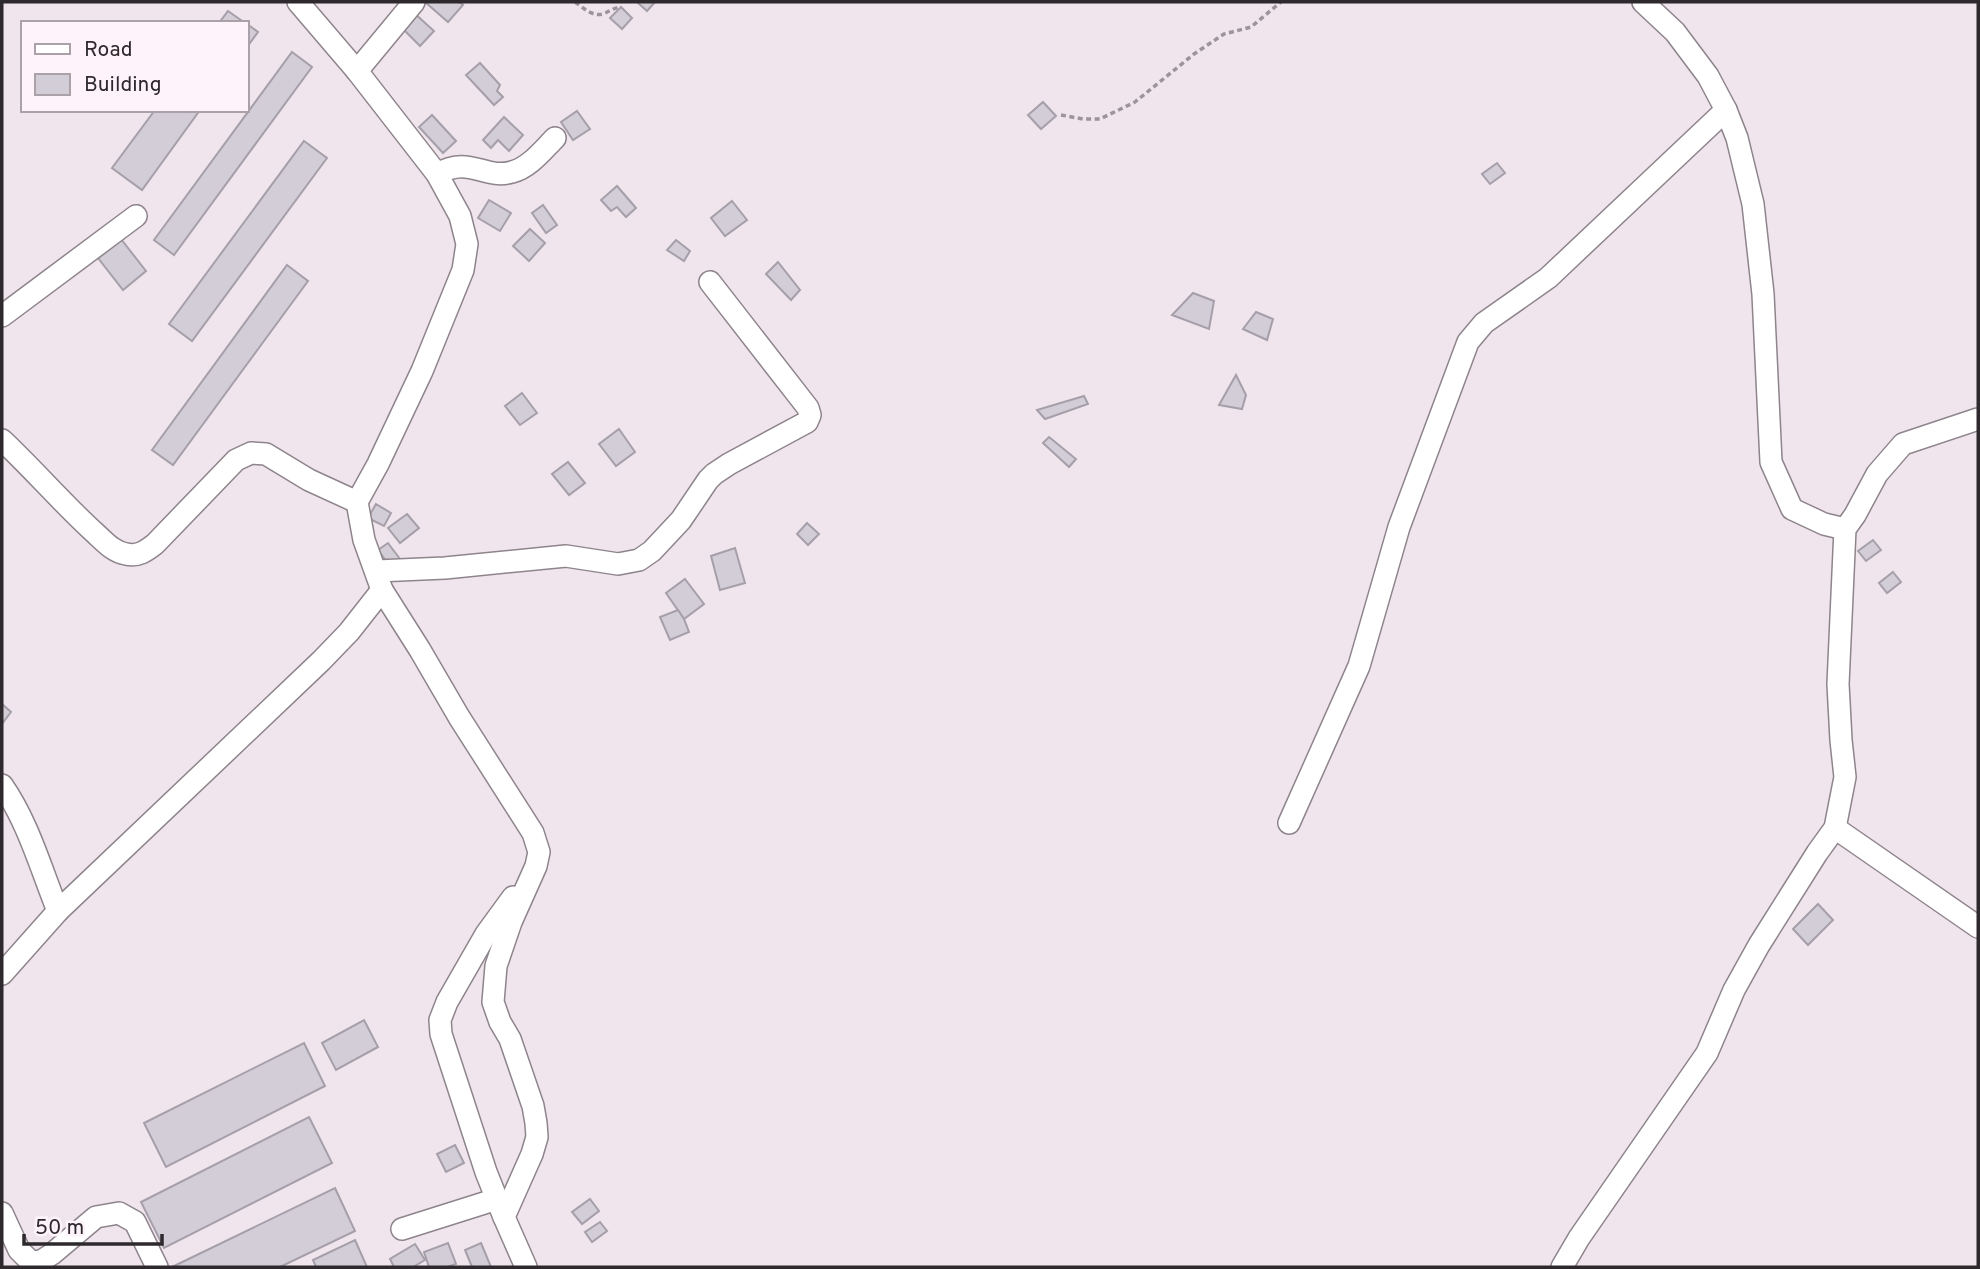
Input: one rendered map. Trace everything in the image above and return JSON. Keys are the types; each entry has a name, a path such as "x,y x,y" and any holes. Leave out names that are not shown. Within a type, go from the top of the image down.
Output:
{"street":[{"path":"298,2 357,71 437,174 460,216 467,244 463,270 422,371 357,502 363,540 380,581 459,717 533,833 539,852 536,866 511,922 496,966 493,1002 510,1039 533,1106 537,1137 532,1154 500,1208 402,1229"},
{"path":"357,71 414,2"},
{"path":"1643,2 1675,32 1708,76 1737,138 1754,204 1763,295 1771,462 1792,509 1824,524 1845,529"},
{"path":"1289,823 1359,666 1399,527 1468,342 1484,323 1548,278 1726,110"},
{"path":"437,174 456,166 497,173 512,172 527,164 555,138"},
{"path":"2,316 136,216"},
{"path":"2,974 58,911 349,632 380,581 445,568 566,556 618,564 639,560 652,551 673,529 714,474 807,422 810,415 808,408 710,282"},
{"path":"1562,1267 1579,1238 1707,1053 1734,990 1759,945 1817,853 1836,828 1845,777 1838,684 1845,529 1877,474 1903,444 1978,419"},
{"path":"2,440 80,519 113,550 123,554 142,553 155,544 236,460 251,453 266,454 309,480 357,502"},
{"path":"2,785 28,835 58,911"},
{"path":"1836,828 1978,927"},
{"path":"536,866 486,934 447,1002 440,1020 441,1034 500,1208 523,1259 542,1267"},
{"path":"2,1213 19,1250 34,1262 52,1254 96,1217 119,1213 135,1222 157,1267"}],"path":[{"path":"575,2 590,13 600,15 621,7"},
{"path":"1061,115 1100,119 1135,102 1194,54 1224,34 1251,27 1281,2"}],"building":[{"path":"425,2 459,2 463,5 448,22"},
{"path":"637,2 655,2 647,11"},
{"path":"621,7 632,18 622,29 610,18"},
{"path":"228,11 242,21 220,21"},
{"path":"413,12 434,31 420,46 400,26"},
{"path":"248,25 258,32 248,46"},
{"path":"292,52 312,67 174,255 154,240"},
{"path":"480,63 500,85 497,91 503,97 494,105 466,75"},
{"path":"1043,102 1056,116 1041,129 1028,115"},
{"path":"577,111 590,129 573,140 561,122"},
{"path":"154,112 199,112 142,190 112,168"},
{"path":"432,115 456,141 443,153 419,127"},
{"path":"504,117 523,135 509,151 498,140 491,148 483,140"},
{"path":"304,141 327,158 192,341 169,324"},
{"path":"1497,163 1505,173 1490,184 1482,174"},
{"path":"617,186 636,208 626,217 617,207 611,211 601,200"},
{"path":"489,200 511,213 500,231 478,218"},
{"path":"732,201 747,220 725,236 711,218"},
{"path":"543,205 557,225 546,233 532,213"},
{"path":"530,229 545,243 529,261 513,246"},
{"path":"121,239 146,271 123,290 98,258"},
{"path":"676,240 690,251 684,261 667,250"},
{"path":"778,262 800,290 791,300 766,274"},
{"path":"287,265 308,281 173,465 152,450"},
{"path":"1193,293 1214,301 1209,329 1172,315"},
{"path":"1256,312 1273,319 1267,340 1243,329"},
{"path":"1236,375 1246,395 1242,409 1219,405"},
{"path":"522,393 537,413 520,425 505,406"},
{"path":"1084,396 1088,404 1045,419 1037,410"},
{"path":"619,429 635,452 616,466 599,444"},
{"path":"1049,437 1076,459 1069,467 1043,443"},
{"path":"568,462 585,483 569,495 552,474"},
{"path":"376,504 391,513 384,526 368,518"},
{"path":"407,514 419,528 400,543 388,528"},
{"path":"807,523 819,534 808,545 797,534"},
{"path":"1873,540 1881,550 1866,561 1858,551"},
{"path":"388,543 400,559 390,566 378,550"},
{"path":"735,548 745,583 720,590 711,556"},
{"path":"1893,572 1901,582 1887,593 1879,583"},
{"path":"685,579 704,604 684,619 666,593"},
{"path":"678,610 689,632 670,640 660,617"},
{"path":"2,704 11,712 2,724"},
{"path":"1818,904 1833,920 1808,945 1793,929"},
{"path":"364,1020 378,1047 336,1070 322,1043"},
{"path":"304,1043 325,1086 166,1167 144,1123"},
{"path":"309,1117 332,1163 164,1248 141,1202"},
{"path":"455,1145 464,1163 446,1172 437,1154"},
{"path":"335,1188 355,1231 280,1267 172,1267"},
{"path":"590,1199 599,1211 582,1224 572,1212"},
{"path":"600,1222 607,1231 592,1242 585,1232"},
{"path":"355,1240 367,1267 316,1267 313,1260"},
{"path":"448,1243 456,1264 429,1267 424,1252"},
{"path":"481,1243 491,1267 472,1267 465,1250"},
{"path":"415,1244 425,1260 413,1267 394,1267 390,1259"}]}
